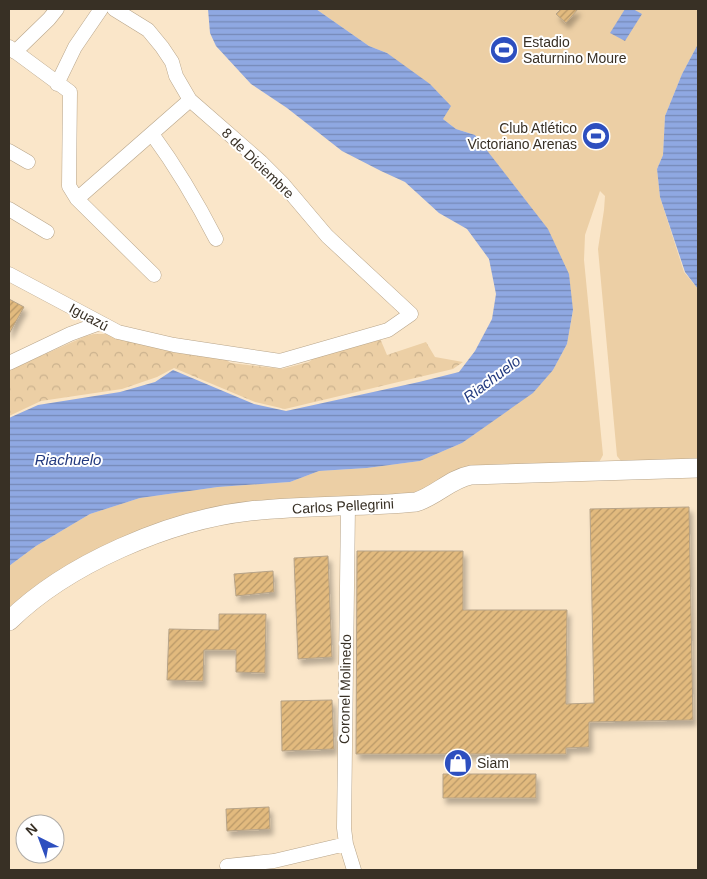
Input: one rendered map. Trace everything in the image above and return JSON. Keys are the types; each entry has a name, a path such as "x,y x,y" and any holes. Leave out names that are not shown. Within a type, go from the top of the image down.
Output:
{"street":[{"path":"57,9 49,19 12,49 70,92 69,186 77,199 154,275"},
{"path":"57,84 75,47 101,9"},
{"name":"8 de Diciembre","path":"114,9 148,30 172,62 180,84 190,100 261,162 283,184 327,236 410,314"},
{"path":"77,199 190,100"},
{"path":"152,134 174,163 216,239"},
{"path":"9,151 28,162"},
{"path":"9,209 47,232"},
{"name":"Iguazú","path":"9,274 118,332 174,345 280,361 388,330 410,314"},
{"path":"9,363 70,334 100,323"},
{"name":"Carlos Pellegrini","path":"9,621 46,591 72,574 106,556 154,534 200,521 249,511 416,502 425,500 460,478 471,475 698,468"},
{"name":"Coronel Molinedo","path":"348,506 344,828 346,844 354,870"},
{"path":"226,866 274,861 346,844"}],"green space":[{"path":"316,9 698,9 698,44 682,74 665,116 663,155 657,169 660,197 684,272 698,289 698,462 625,466 617,456 598,249 605,196 600,191 585,235 584,260 603,455 596,468 485,470 423,496 199,517 9,614 9,566 36,546 90,514 140,498 218,487 290,482 319,471 367,468 420,461 462,443 496,418 553,370 567,344 573,310 475,135 456,129 443,119 387,53 369,46"},
{"path":"94,334 111,334 223,358 231,363 282,369 309,362 318,354 379,336 387,355 426,342 435,357 463,362 453,369 285,409 255,402 174,368 157,377 122,389 41,401 9,416 9,370"}],"water":[{"name":"Riachuelo","path":"208,9 316,9 369,46 387,53 430,84 451,106 443,119 456,129 475,135 548,229 569,274 573,310 567,344 553,370 533,393 462,443 420,461 367,468 319,471 290,482 218,487 140,498 90,514 36,546 9,566 9,418 38,405 120,392 155,382 173,370 254,404 286,411 459,372 475,351 492,319 496,294 489,259 467,229 439,213 405,182 342,151 287,108 251,84 216,46 210,33"},
{"path":"625,9 633,9 642,14 625,41 610,33"},
{"path":"698,44 698,289 685,272 660,197 657,169 663,155 665,116 682,74"}],"building":[{"path":"561,9 578,9 566,23 556,14"},
{"path":"9,299 24,307 9,334"},
{"path":"689,507 693,720 589,722 589,747 566,748 566,754 356,754 357,551 463,551 463,610 567,610 566,704 594,703 590,509"},
{"path":"328,556 332,657 298,659 294,558"},
{"path":"273,571 274,592 236,596 234,574"},
{"path":"219,614 266,614 265,673 236,672 236,650 204,650 203,681 167,680 169,629 219,630"},
{"path":"332,700 334,749 282,751 281,701"},
{"path":"443,774 536,774 536,798 443,798"},
{"path":"269,807 270,829 227,831 226,809"}],"place":[{"name":"Estadio Saturnino Moure","path":"504,50"},
{"name":"Club Atlético Victoriano Arenas","path":"596,136"},
{"name":"Siam","path":"458,763"}]}
